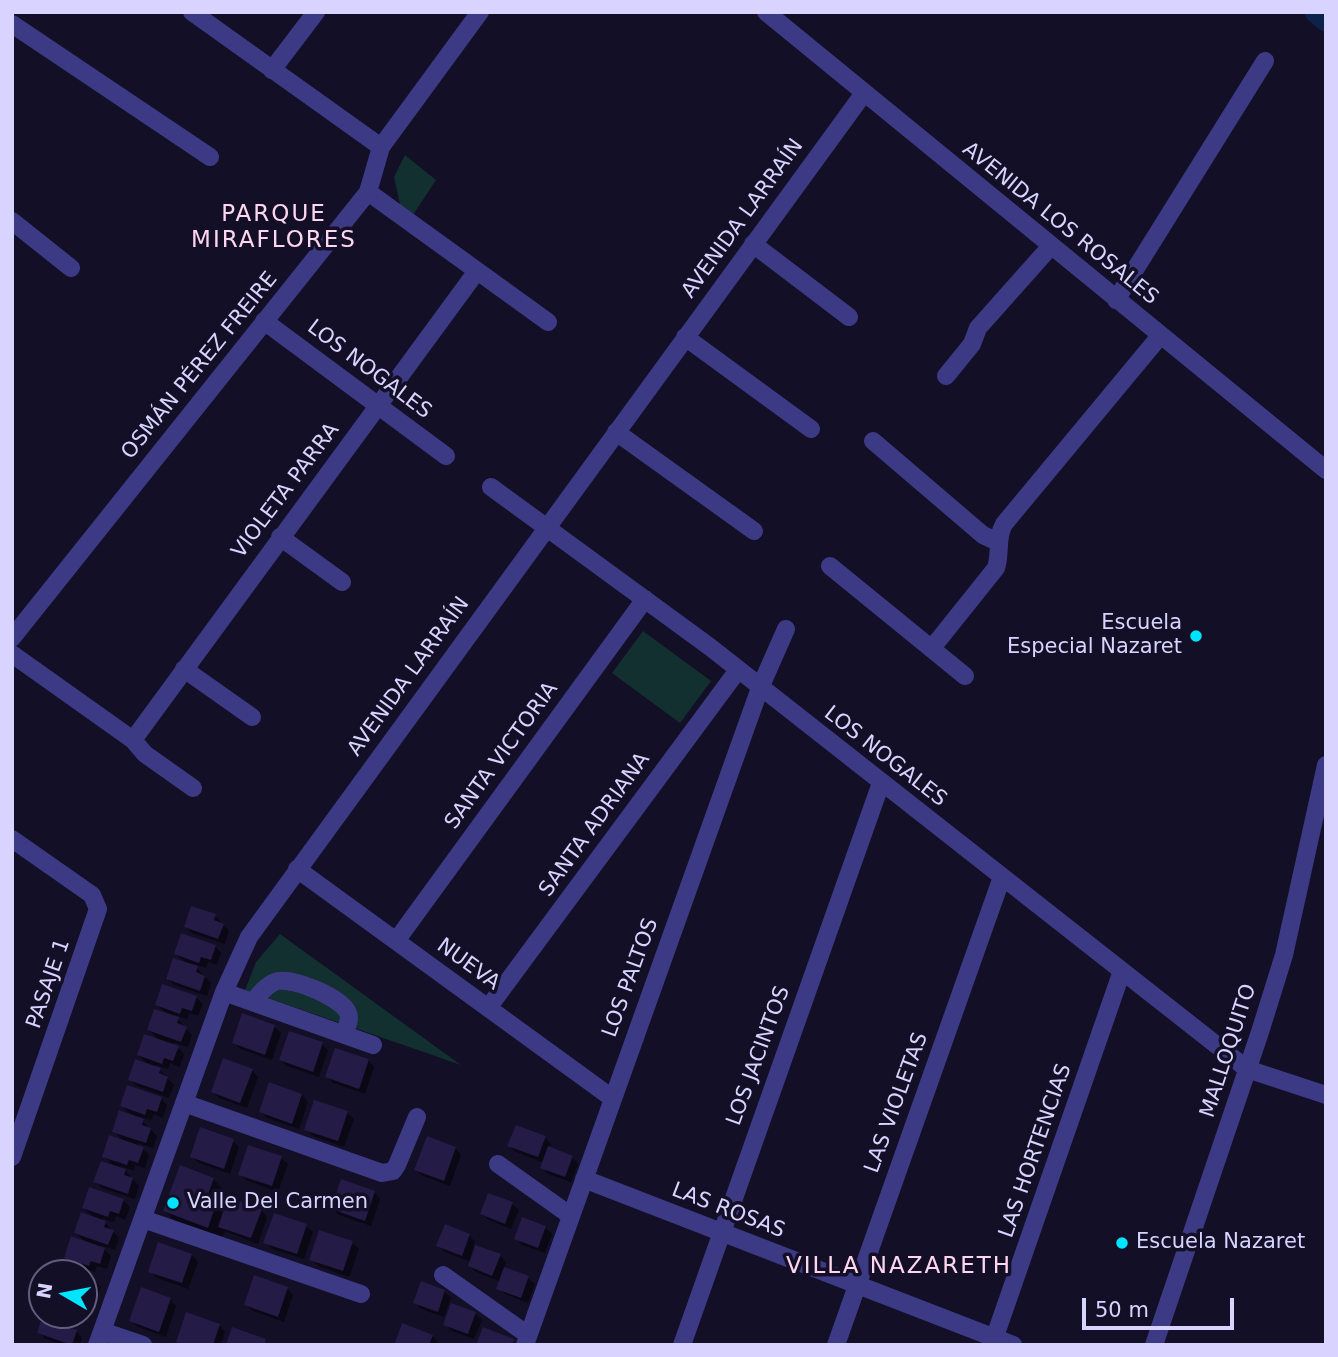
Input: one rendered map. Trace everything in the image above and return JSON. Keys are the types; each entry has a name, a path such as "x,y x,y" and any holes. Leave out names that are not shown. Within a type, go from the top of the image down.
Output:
{"street":[{"path":"192,12 381,147"},
{"path":"272,70 316,12"},
{"name":"OSMÁN PÉREZ FREIRE","path":"12,638 368,192 381,147 480,12"},
{"name":"AVENIDA LOS ROSALES","path":"766,12 1326,470"},
{"path":"12,24 210,157"},
{"path":"1116,300 1265,61"},
{"name":"AVENIDA LARRAÍN","path":"100,1338 224,992 249,937 864,93"},
{"path":"368,192 548,322"},
{"path":"12,221 71,268"},
{"path":"753,244 849,317"},
{"path":"946,376 972,344 978,328 1051,246"},
{"name":"VIOLETA PARRA","path":"133,740 477,271"},
{"name":"LOS NOGALES","path":"264,321 446,456"},
{"path":"932,648 996,568 999,559 999,534 1004,524 1160,336"},
{"path":"685,337 811,429"},
{"path":"616,432 754,531"},
{"path":"873,441 983,535 998,542"},
{"name":"LOS NOGALES","path":"491,487 738,670 1247,1069 1326,1095"},
{"path":"280,537 342,582"},
{"path":"830,566 965,676"},
{"name":"SANTA VICTORIA","path":"396,941 645,599"},
{"name":"LOS PALTOS","path":"527,1340 760,688 786,629"},
{"path":"12,654 133,740 145,754 193,788"},
{"path":"184,669 252,717"},
{"name":"SANTA ADRIANA","path":"488,1008 738,670"},
{"name":"MALLOQUITO","path":"1154,1345 1272,995 1294,914 1326,765"},
{"name":"LOS JACINTOS","path":"682,1345 881,783"},
{"name":"PASAJE 1","path":"12,839 88,892 97,904 96,920 12,1157"},
{"name":"NUEVA","path":"298,869 612,1098"},
{"name":"LAS VIOLETAS","path":"836,1345 1002,877"},
{"name":"LAS HORTENCIAS","path":"993,1341 1122,971"},
{"path":"253,1002 275,981 291,982 321,992 347,1011 349,1017 344,1034"},
{"path":"224,992 373,1045"},
{"path":"184,1103 382,1174 393,1171 397,1165 417,1117"},
{"path":"498,1164 570,1216"},
{"name":"LAS ROSAS","path":"584,1179 856,1284 993,1341 1013,1345"},
{"path":"143,1219 361,1294"},
{"path":"443,1275 527,1340"},
{"path":"100,1338 143,1345"}],"green space":[{"path":"405,155 436,180 411,218 400,205 394,177"},
{"path":"643,631 711,681 680,723 612,673"},
{"path":"280,934 461,1065 245,990 256,962"}],"building":[{"path":"191,906 216,914 214,920 224,924 218,939 184,927"},
{"path":"181,933 216,945 211,960 201,957 199,963 174,954"},
{"path":"173,958 198,966 196,972 205,976 200,991 166,979"},
{"path":"162,984 197,996 192,1011 182,1008 180,1014 155,1005"},
{"path":"154,1009 179,1017 177,1023 187,1027 181,1042 147,1030"},
{"path":"242,1013 275,1025 265,1055 232,1043"},
{"path":"289,1031 323,1042 313,1072 279,1060"},
{"path":"144,1034 179,1046 173,1061 164,1058 162,1064 137,1055"},
{"path":"335,1048 369,1059 359,1089 325,1077"},
{"path":"223,1058 253,1069 240,1103 211,1092"},
{"path":"135,1059 161,1068 159,1073 168,1077 163,1092 128,1080"},
{"path":"269,1082 302,1094 292,1124 259,1112"},
{"path":"127,1085 162,1097 157,1112 147,1109 145,1115 120,1106"},
{"path":"314,1100 348,1111 338,1141 304,1130"},
{"path":"119,1110 144,1119 142,1125 151,1128 146,1143 112,1132"},
{"path":"516,1125 546,1136 538,1157 507,1146"},
{"path":"200,1127 234,1139 224,1169 190,1157"},
{"path":"109,1135 144,1147 138,1163 129,1160 127,1165 102,1157"},
{"path":"427,1136 456,1147 444,1181 414,1170"},
{"path":"248,1145 282,1156 272,1186 238,1175"},
{"path":"548,1146 573,1156 565,1177 540,1168"},
{"path":"101,1161 126,1169 124,1175 133,1178 128,1194 93,1182"},
{"path":"180,1165 214,1178 206,1200 216,1204 208,1228 163,1211"},
{"path":"341,1179 375,1191 365,1221 331,1209"},
{"path":"89,1187 124,1199 119,1214 110,1211 108,1217 82,1208"},
{"path":"488,1193 513,1202 505,1224 480,1214"},
{"path":"228,1197 262,1209 251,1238 218,1227"},
{"path":"81,1212 106,1221 104,1227 114,1230 108,1245 74,1233"},
{"path":"274,1213 307,1224 297,1254 263,1243"},
{"path":"522,1217 546,1226 538,1248 514,1239"},
{"path":"445,1224 470,1234 462,1256 436,1246"},
{"path":"319,1230 353,1241 343,1271 309,1260"},
{"path":"71,1236 105,1248 100,1264 98,1259 64,1258"},
{"path":"158,1242 192,1254 182,1283 148,1272"},
{"path":"475,1245 501,1254 492,1276 468,1266"},
{"path":"504,1267 529,1276 521,1298 496,1289"},
{"path":"254,1275 288,1287 278,1317 244,1305"},
{"path":"421,1281 445,1290 438,1312 413,1303"},
{"path":"141,1287 171,1298 159,1332 129,1321"},
{"path":"451,1303 476,1312 468,1334 443,1325"},
{"path":"186,1312 220,1324 213,1345 184,1345 176,1342"},
{"path":"402,1323 433,1335 429,1345 394,1345"},
{"path":"232,1327 266,1339 264,1345 226,1345"},
{"path":"483,1327 514,1339 512,1345 476,1345"},
{"path":"38,1329 77,1330 72,1345 37,1333"}],"waterway":[{"path":"1315,12 1326,21"}],"place":[{"name":"Escuela Especial Nazaret","path":"1196,636"},
{"name":"Valle Del Carmen","path":"173,1203"},
{"name":"Escuela Nazaret","path":"1122,1243"}],"district":[{"name":"PARQUE MIRAFLORES","path":"274,228"},
{"name":"VILLA NAZARETH","path":"899,1267"}]}
